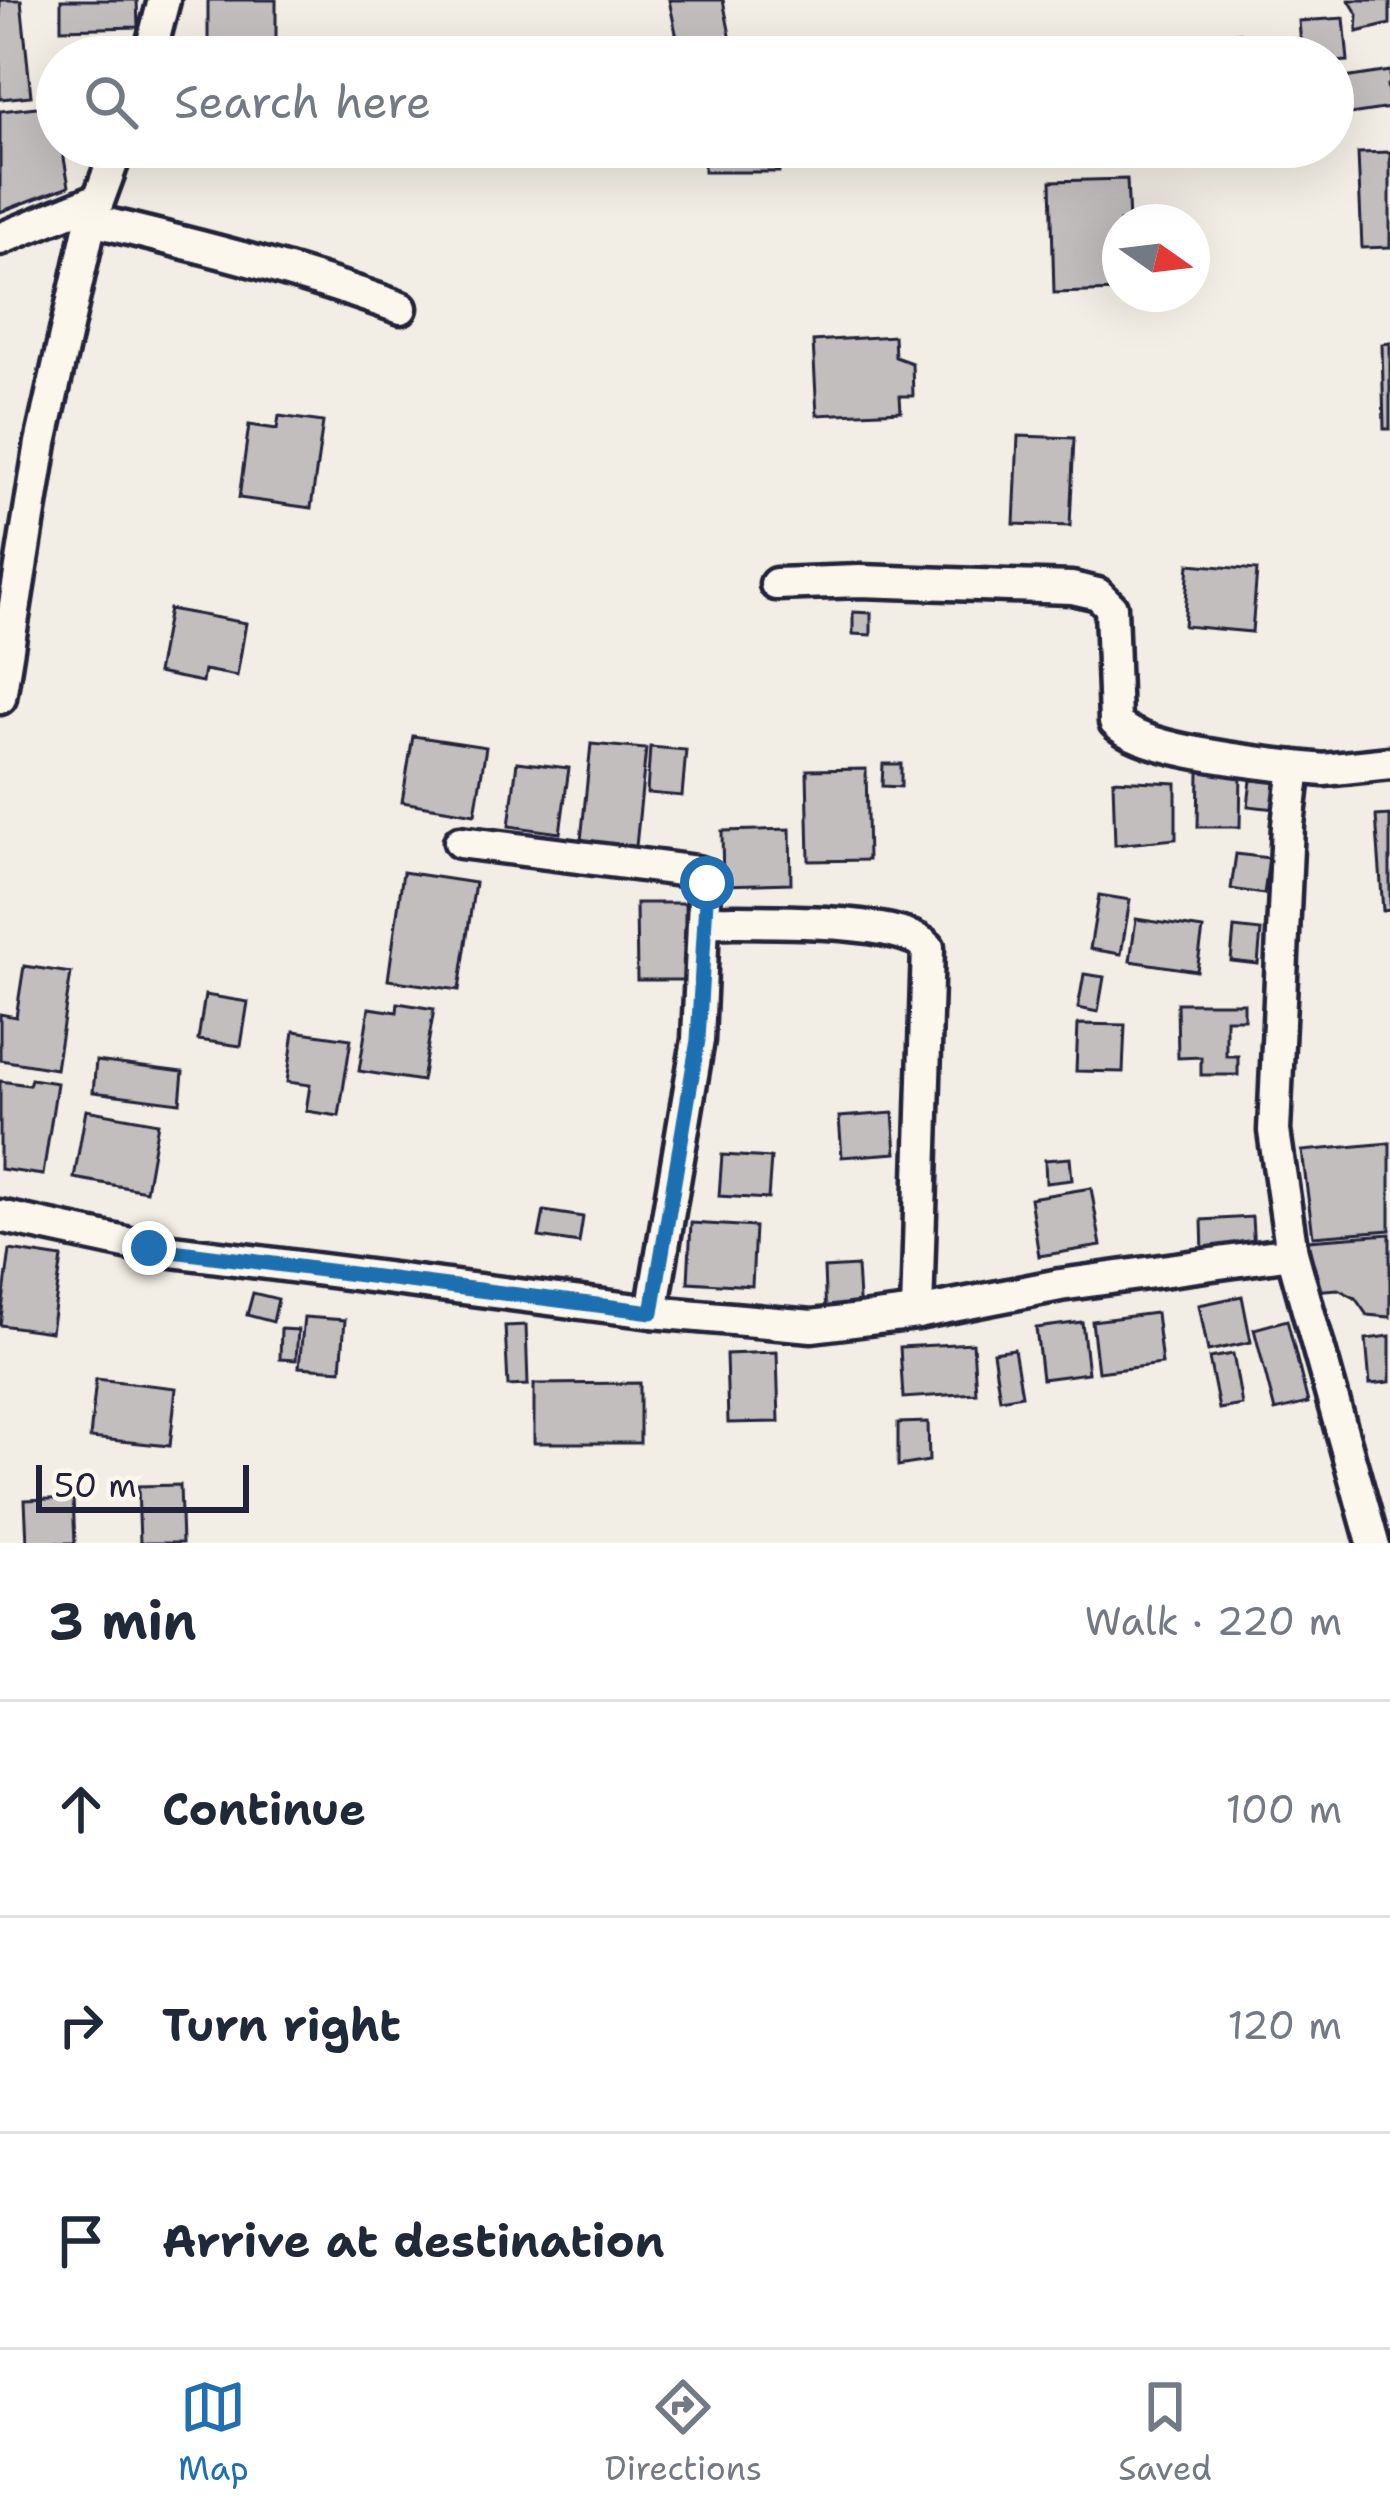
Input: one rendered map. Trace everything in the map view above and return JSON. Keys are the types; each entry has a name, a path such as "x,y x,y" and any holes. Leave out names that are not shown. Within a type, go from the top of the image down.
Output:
{"street":[{"path":"155,36 164,0"},
{"path":"0,698 41,443 95,210 110,168"},
{"path":"0,239 95,210 401,308"},
{"path":"776,584 860,581 1072,588 1098,594 1111,607 1115,722 1124,732 1222,757 1295,767 1324,770 1390,763"},
{"path":"1295,767 1288,825 1274,1131 1292,1253 1373,1543"},
{"path":"460,842 705,876 698,1040 652,1312"},
{"path":"705,921 872,926 905,932 928,947 917,1313"},
{"path":"0,1216 149,1248 652,1312 812,1326 1292,1253"}],"building":[{"path":"0,0 21,0 31,96 0,99"},
{"path":"61,0 137,0 138,27 61,29"},
{"path":"208,0 276,0 276,36 208,36"},
{"path":"669,0 723,0 730,36 677,36"},
{"path":"1349,0 1390,0 1390,24 1357,32 1358,15"},
{"path":"1344,18 1346,36 1300,36 1299,21"},
{"path":"1390,71 1390,108 1354,113 1354,76"},
{"path":"36,107 36,168 66,168 69,186 0,212 0,111"},
{"path":"1390,152 1390,247 1362,248 1358,153"},
{"path":"704,168 779,168 779,172 704,172"},
{"path":"1127,179 1128,204 1102,204 1102,292 1054,293 1051,181"},
{"path":"894,336 895,357 912,363 913,396 900,396 901,411 817,415 813,341"},
{"path":"1390,343 1390,429 1384,429 1382,344"},
{"path":"279,416 323,422 311,508 239,498 249,425 277,429"},
{"path":"1018,436 1074,438 1070,526 1014,524"},
{"path":"1189,564 1257,570 1252,632 1184,626"},
{"path":"169,609 246,623 237,676 204,670 202,682 157,673"},
{"path":"853,612 871,613 871,635 853,634"},
{"path":"413,736 486,747 475,814 402,802"},
{"path":"591,744 646,749 635,856 580,850"},
{"path":"650,747 686,750 682,796 647,793"},
{"path":"517,762 569,768 560,833 509,826"},
{"path":"883,764 901,764 901,787 882,786"},
{"path":"866,769 868,860 809,861 807,770"},
{"path":"1199,772 1241,772 1240,827 1198,827"},
{"path":"1113,780 1176,783 1176,839 1115,845"},
{"path":"1251,780 1279,782 1276,809 1248,806"},
{"path":"1390,815 1390,910 1383,911 1376,816"},
{"path":"790,829 791,883 723,885 722,831"},
{"path":"1236,854 1269,858 1264,894 1231,889"},
{"path":"403,872 475,883 459,990 388,980"},
{"path":"1099,895 1130,900 1121,954 1090,949"},
{"path":"636,903 685,903 686,980 637,980"},
{"path":"1136,919 1203,929 1197,971 1130,961"},
{"path":"1234,928 1261,931 1258,964 1231,961"},
{"path":"24,966 71,973 56,1069 0,1060 0,1014 16,1017"},
{"path":"1084,974 1104,977 1098,1012 1078,1008"},
{"path":"205,995 248,1002 241,1046 198,1040"},
{"path":"398,1003 434,1009 422,1081 359,1071 369,1008 397,1012"},
{"path":"1177,1003 1244,1003 1244,1019 1226,1019 1226,1056 1238,1056 1238,1075 1201,1075 1201,1057 1178,1058"},
{"path":"1078,1024 1125,1025 1123,1072 1076,1071"},
{"path":"294,1031 351,1039 339,1116 306,1111 310,1085 287,1082"},
{"path":"96,1061 183,1072 180,1103 93,1092"},
{"path":"31,1079 57,1083 43,1175 0,1169 0,1081 29,1085"},
{"path":"86,1110 158,1123 146,1191 74,1178"},
{"path":"893,1113 896,1153 842,1157 839,1117"},
{"path":"1390,1143 1390,1230 1313,1236 1302,1151"},
{"path":"722,1155 771,1158 768,1199 719,1196"},
{"path":"1070,1158 1072,1180 1046,1183 1045,1160"},
{"path":"1091,1188 1101,1246 1039,1256 1030,1198"},
{"path":"544,1211 583,1217 579,1243 539,1237"},
{"path":"1252,1217 1254,1251 1203,1254 1202,1220"},
{"path":"691,1223 755,1227 752,1286 688,1282"},
{"path":"1390,1234 1390,1317 1367,1315 1355,1298 1338,1289 1312,1291 1308,1240"},
{"path":"10,1250 62,1258 51,1332 0,1325"},
{"path":"857,1266 860,1316 826,1318 824,1268"},
{"path":"253,1293 278,1299 273,1322 247,1315"},
{"path":"1242,1296 1251,1342 1208,1351 1199,1305"},
{"path":"1156,1313 1162,1364 1098,1372 1092,1321"},
{"path":"304,1317 345,1320 341,1370 299,1367"},
{"path":"1287,1320 1308,1403 1275,1411 1254,1329"},
{"path":"1082,1322 1088,1373 1042,1379 1036,1328"},
{"path":"526,1325 528,1385 508,1386 505,1326"},
{"path":"281,1329 298,1330 296,1360 280,1359"},
{"path":"1390,1336 1390,1382 1370,1384 1366,1339"},
{"path":"973,1343 976,1393 903,1398 900,1347"},
{"path":"1014,1349 1022,1395 1000,1399 993,1352"},
{"path":"777,1352 779,1422 728,1423 726,1354"},
{"path":"1233,1354 1242,1405 1219,1409 1209,1358"},
{"path":"96,1379 176,1388 170,1446 90,1438"},
{"path":"640,1383 640,1443 534,1443 534,1384"},
{"path":"928,1422 929,1461 898,1466 898,1423"},
{"path":"180,1485 182,1543 140,1543 138,1486"},
{"path":"73,1498 75,1543 27,1543 25,1500"}],"route":[{"path":"149,1248 652,1312 698,1040 707,883"}]}
